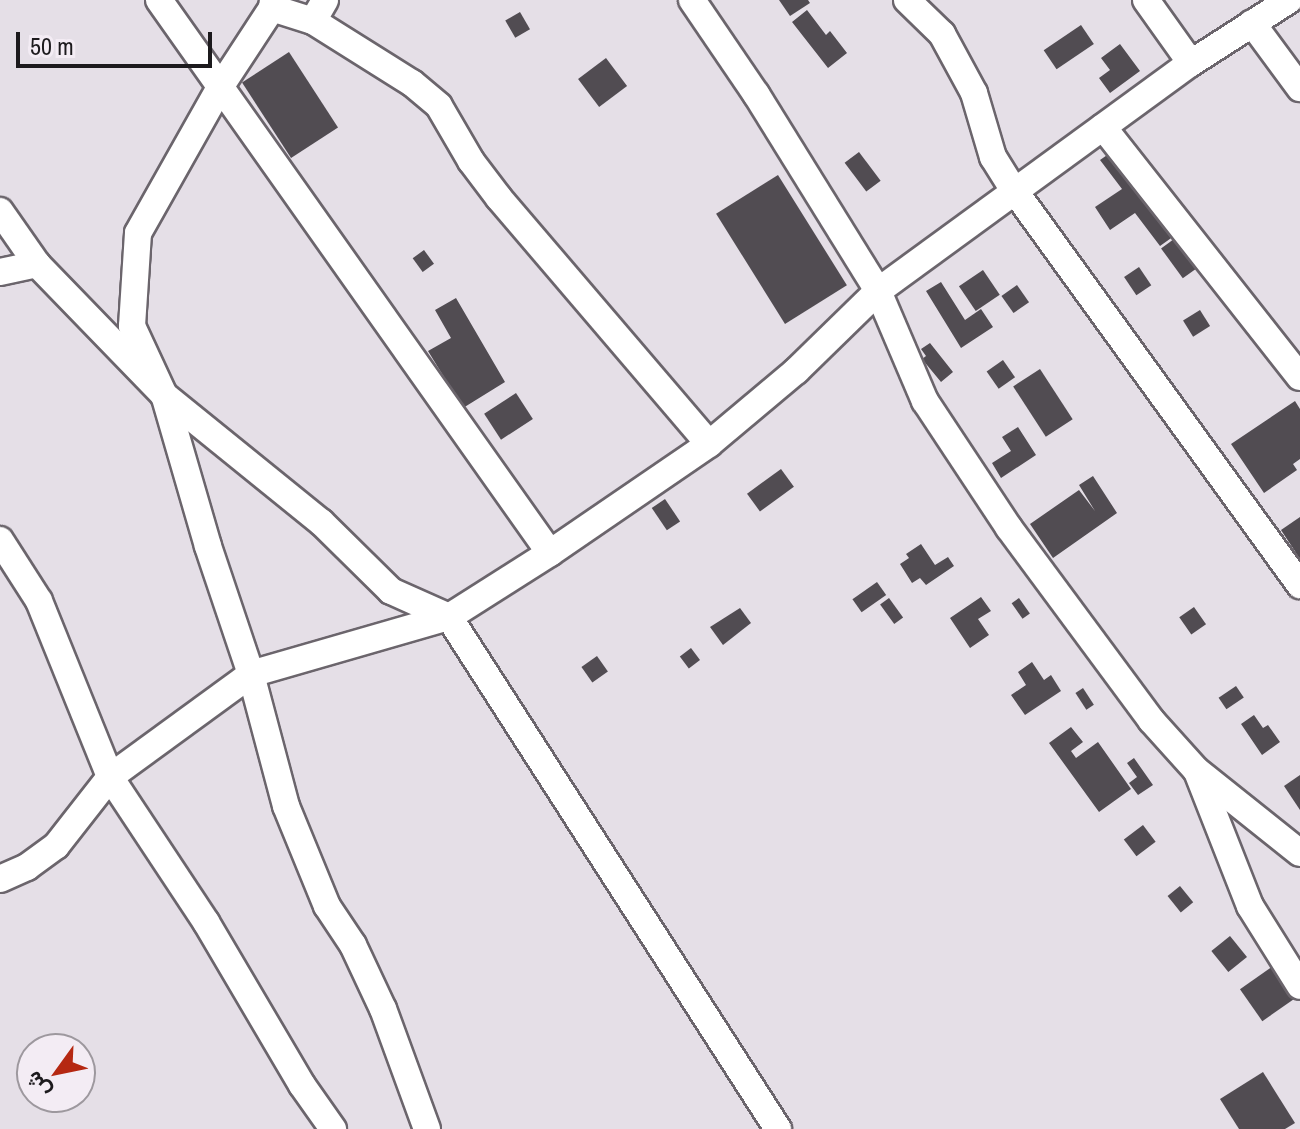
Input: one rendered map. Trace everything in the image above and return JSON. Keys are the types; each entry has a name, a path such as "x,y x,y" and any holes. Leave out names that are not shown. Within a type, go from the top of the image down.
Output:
{"street":[{"path":"159,0 550,553"},
{"path":"692,0 756,94 878,291 925,401 1009,528 1151,720 1196,770 1300,853"},
{"path":"907,0 942,34 974,93 993,157 1014,190 1300,585"},
{"path":"1146,0 1191,63"},
{"path":"0,879 27,867 56,846 110,777 251,674 449,617 550,553 709,444 796,371 878,291 1191,63 1289,0"},
{"path":"427,1129 383,1009 353,945 327,906 286,806 251,674 208,546 164,395 132,326 138,233 219,89 272,4 319,10 439,106 471,161 499,198 709,444"},
{"path":"1252,23 1300,88"},
{"path":"1103,127 1300,377"},
{"path":"0,211 37,264 164,395 321,522 391,591 449,617 778,1129"},
{"path":"0,272 37,264"},
{"path":"0,540 39,601 110,777 206,922 302,1085 333,1129"},
{"path":"1196,770 1250,906 1300,986"}],"building":[{"path":"779,0 808,0 810,3 790,16"},
{"path":"807,10 826,35 830,31 847,53 828,68 792,22"},
{"path":"520,12 530,29 515,38 505,20"},
{"path":"1081,25 1094,44 1057,69 1044,50"},
{"path":"1120,44 1140,71 1110,93 1099,78 1110,70 1101,58"},
{"path":"289,52 338,127 291,158 242,82"},
{"path":"606,58 627,86 599,107 578,79"},
{"path":"1113,151 1174,236 1160,246 1135,213 1110,230 1095,207 1122,189 1100,160"},
{"path":"859,152 881,181 866,192 845,163"},
{"path":"778,175 847,285 785,324 716,214"},
{"path":"1174,239 1196,269 1183,278 1161,248"},
{"path":"424,250 434,264 423,272 413,258"},
{"path":"1139,267 1151,285 1136,295 1124,277"},
{"path":"983,270 1000,295 976,311 959,286"},
{"path":"941,282 965,320 981,309 993,327 961,348 926,291"},
{"path":"1017,285 1029,302 1013,313 1001,296"},
{"path":"456,298 505,382 463,408 428,351 451,338 435,310"},
{"path":"1200,310 1210,326 1193,337 1183,321"},
{"path":"930,343 953,372 941,382 922,359 926,356 921,349"},
{"path":"1003,360 1015,377 999,389 987,371"},
{"path":"1040,369 1073,419 1046,437 1013,386"},
{"path":"516,393 533,419 501,440 484,414"},
{"path":"1295,401 1300,409 1300,459 1293,464 1297,470 1264,493 1231,444"},
{"path":"1018,427 1036,455 1001,478 992,463 1011,451 1002,437"},
{"path":"781,469 794,487 760,511 747,494"},
{"path":"1093,476 1117,513 1053,558 1030,524 1079,490 1095,511 1079,485"},
{"path":"665,499 680,521 667,530 652,508"},
{"path":"1300,517 1300,559 1281,530"},
{"path":"921,544 935,565 948,557 954,566 926,585 920,578 912,583 900,564 909,558 906,554"},
{"path":"877,582 886,595 862,612 852,599"},
{"path":"981,597 991,611 978,619 989,635 970,648 950,618"},
{"path":"889,598 903,617 894,624 880,604"},
{"path":"1019,598 1030,614 1023,619 1012,603"},
{"path":"1194,607 1206,624 1191,635 1179,617"},
{"path":"740,608 751,623 723,645 710,627"},
{"path":"691,648 700,660 689,668 680,656"},
{"path":"597,656 608,672 592,682 581,667"},
{"path":"1032,662 1044,680 1051,675 1061,691 1025,715 1011,695 1026,685 1018,672"},
{"path":"1236,686 1244,698 1226,709 1219,698"},
{"path":"1083,688 1094,705 1086,710 1075,693"},
{"path":"1254,715 1263,728 1268,725 1280,742 1262,755 1241,724"},
{"path":"1071,727 1083,742 1071,751 1076,758 1098,742 1131,789 1099,812 1049,743"},
{"path":"1134,758 1153,785 1138,795 1129,783 1137,777 1127,763"},
{"path":"1300,775 1300,810 1284,786"},
{"path":"1143,825 1156,842 1136,856 1124,839"},
{"path":"1180,886 1193,902 1181,912 1168,896"},
{"path":"1230,936 1247,957 1228,972 1211,951"},
{"path":"1276,964 1298,996 1262,1021 1240,989"},
{"path":"1263,1072 1295,1123 1285,1129 1239,1129 1220,1099"}]}
